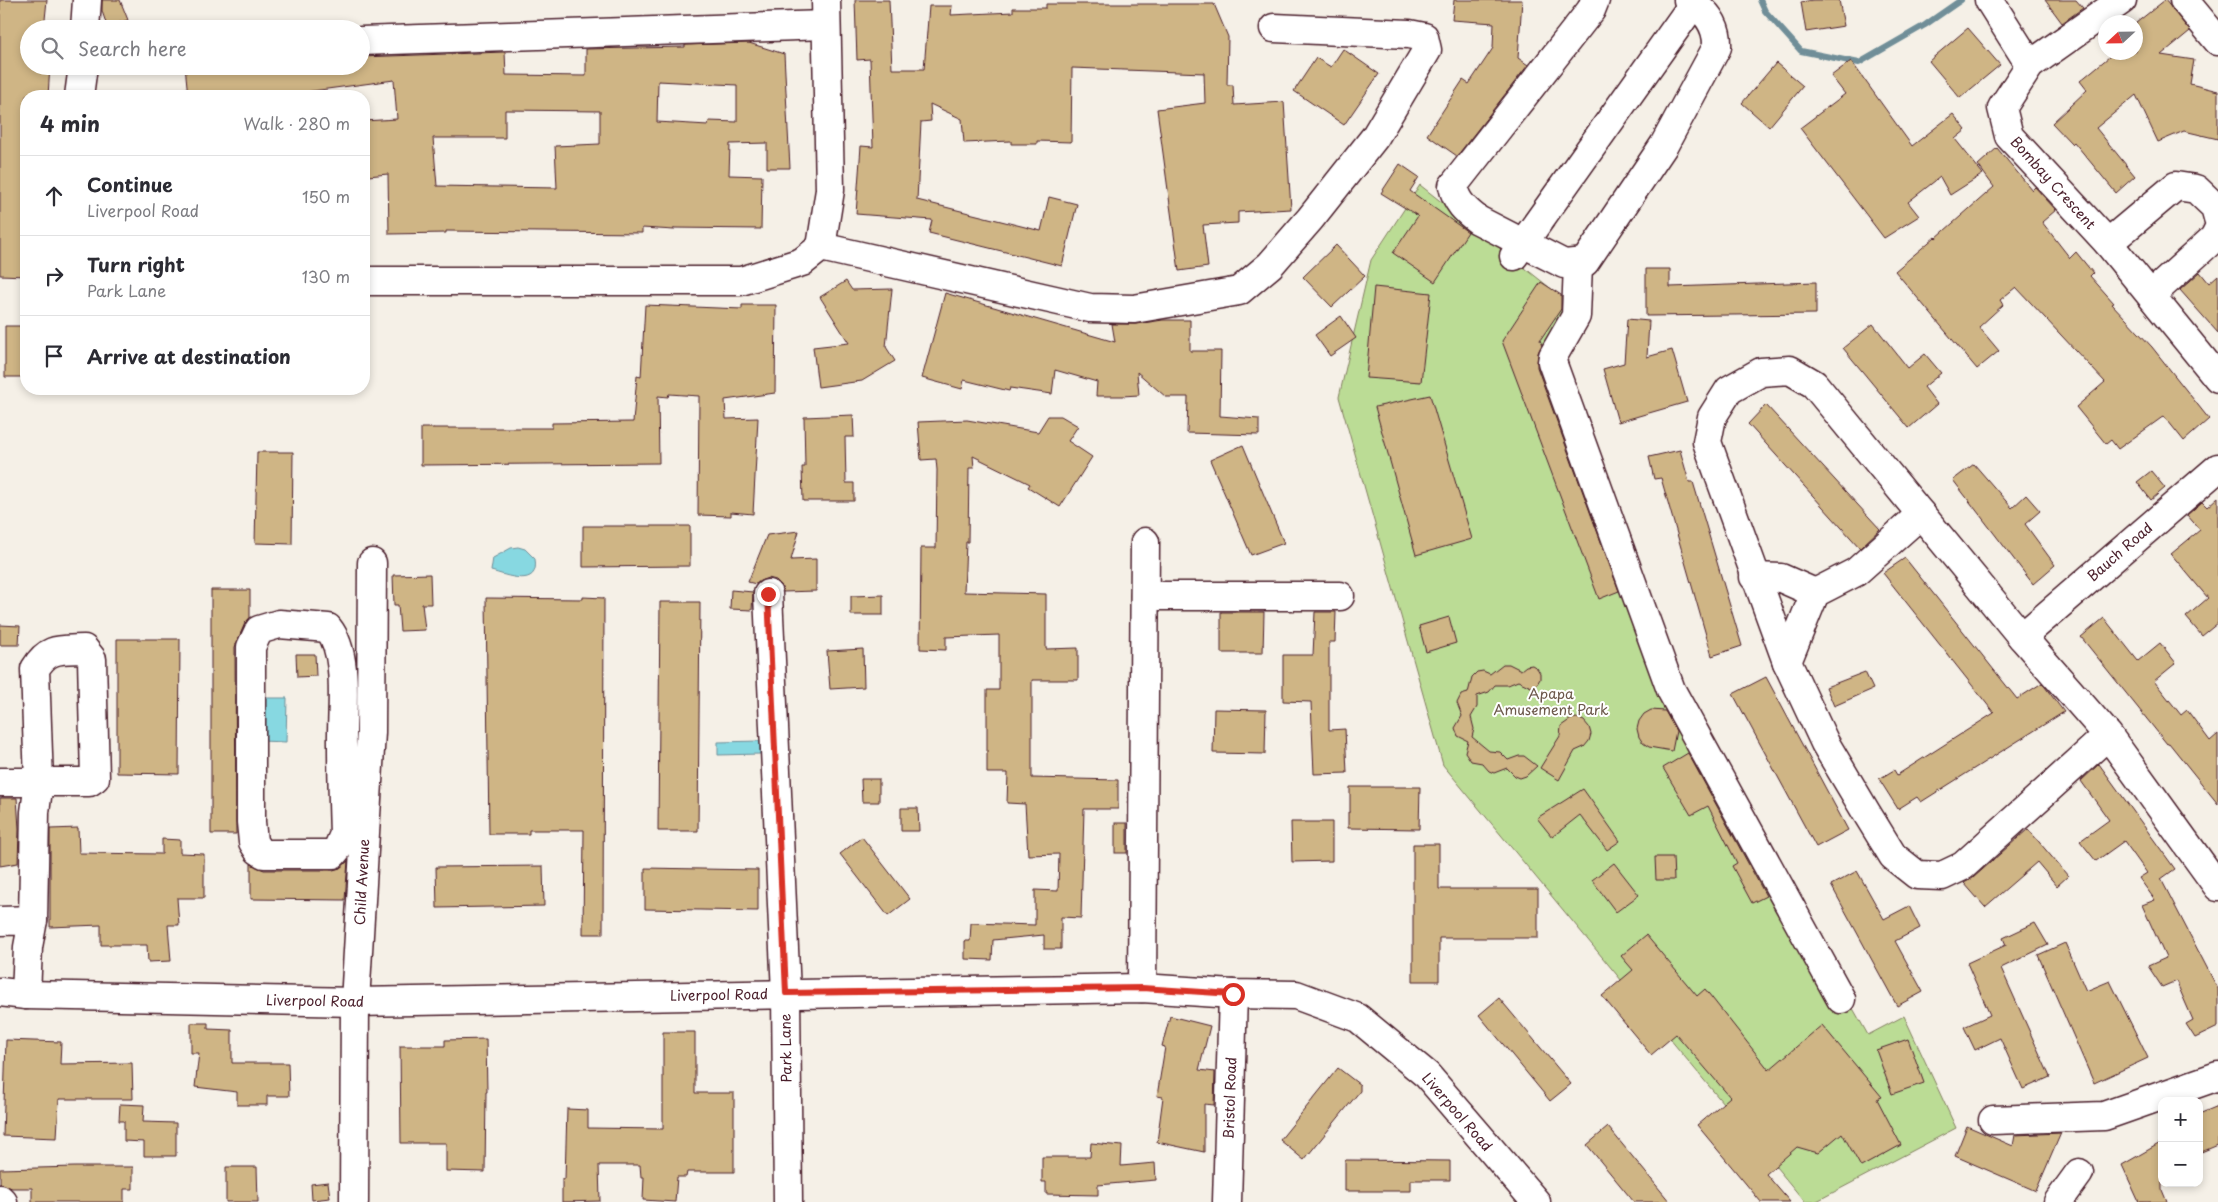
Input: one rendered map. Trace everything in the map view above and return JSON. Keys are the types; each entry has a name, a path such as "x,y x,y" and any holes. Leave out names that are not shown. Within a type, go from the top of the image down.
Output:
{"street":[{"path":"86,20 87,0"},
{"path":"1518,249 1693,1 1712,22 1718,33 1717,47 1664,145 1585,262 1564,264 1518,249 1467,212 1455,194 1454,186 1591,10 1595,0"},
{"path":"1989,0 2030,65"},
{"name":"Bombay Crescent","path":"2122,0 2030,65 2002,108 2009,136 2108,243 2218,378"},
{"path":"2184,0 2218,41"},
{"path":"370,40 826,13 830,190 821,247 802,262 741,281 370,281"},
{"path":"821,247 1090,308 1134,309 1240,291 1276,258 1375,137 1427,50 1424,37 1409,34 1274,28"},
{"path":"80,90 82,75"},
{"path":"2108,243 2176,186 2196,189 2215,206 2218,218"},
{"path":"2150,295 2214,238 2218,230"},
{"path":"1578,264 1576,316 1553,356 1552,362 1671,690 1840,999"},
{"path":"2108,735 1963,866 1942,876 1917,875 1893,856 1825,743 1787,662 1754,577 1707,442 1712,417 1729,390 1761,372 1790,370 1814,384 2022,637 2108,735 2218,888"},
{"name":"Bauch Road","path":"2022,637 2218,468"},
{"path":"1787,662 1815,593 1856,572 1921,514"},
{"path":"1142,988 1144,542"},
{"name":"Child Avenue","path":"354,1202 355,1002 371,732 372,563"},
{"path":"1754,577 1781,578 1815,593"},
{"name":"Park Lane","path":"768,594 786,993 788,1202"},
{"path":"1145,596 1340,596"},
{"path":"278,624 328,628 336,637 340,655 342,731 344,834 338,848 333,854 318,855 264,854 258,850 253,842 251,822 251,647 259,630 278,624"},
{"path":"0,782 39,782 89,782 94,778 92,658 84,649 52,651 41,657 35,669 39,782 35,812 33,920 28,947 13,994"},
{"path":"342,731 371,732"},
{"path":"0,920 33,920"},
{"name":"Liverpool Road","path":"13,994 355,1002 1142,988 1233,994 1296,995 1358,1018 1427,1076 1536,1202"},
{"name":"Bristol Road","path":"1227,1202 1233,994"},
{"path":"1993,1120 2104,1116 2218,1076"},
{"path":"2058,1202 2079,1173"},
{"path":"0,1199 3,1202"}],"green space":[{"name":"Apapa Amusement Park","path":"1420,185 1578,310 1554,348 1677,696 1868,1035 1904,1016 1956,1128 1815,1202 1805,1202 1443,765 1339,397 1371,260"}],"water":[{"path":"511,548 525,549 535,559 535,568 532,574 520,578 491,571 493,558"},
{"path":"261,698 287,698 286,742 261,741"},
{"path":"760,741 760,754 718,755 718,742"}],"building":[{"path":"0,0 47,0 45,20 20,20 20,75 49,75 48,90 20,90 20,276 0,275"},
{"path":"102,0 120,0 128,20 105,20 102,11"},
{"path":"855,0 889,0 892,69 924,69 929,6 952,6 951,15 1013,12 1013,8 1046,8 1046,4 1214,4 1228,37 1227,85 1233,85 1234,105 1284,102 1291,209 1238,212 1238,223 1203,225 1208,267 1179,271 1157,109 1205,103 1204,73 1072,68 1071,142 1037,141 1037,144 1011,144 1011,141 964,143 962,119 930,104 931,121 921,122 917,200 1041,231 1049,197 1077,204 1062,266 929,233 932,220 856,214 861,146 873,147 870,59 857,60"},
{"path":"1454,0 1522,0 1518,58 1528,65 1457,156 1427,135 1463,80 1469,84 1493,48 1494,23 1452,20"},
{"path":"1839,0 1844,26 1806,32 1801,2"},
{"path":"2045,0 2076,0 2083,8 2062,23"},
{"path":"2165,0 2190,31 2161,55 2194,60 2190,84 2218,91 2218,139 2184,131 2158,142 2136,95 2096,128 2135,176 2116,193 2074,142 2072,144 2052,123 2087,90 2080,81 2105,60 2143,60 2143,17"},
{"path":"1968,28 2000,65 1960,98 1929,61"},
{"path":"749,43 784,54 790,168 767,168 767,143 730,144 729,175 762,176 761,229 674,228 674,230 642,228 642,233 446,231 446,233 389,234 388,174 370,176 370,121 397,119 394,80 320,90 187,90 186,75 370,75 370,57 505,52 506,75 586,76 586,49 685,47 685,45","holes":["658,81 737,85 737,122 709,121 708,125 657,122","505,110 600,111 600,144 555,146 557,188 437,186 433,138 505,138"]},
{"path":"1343,49 1379,74 1344,125 1294,91 1316,58 1331,67"},
{"path":"1851,61 1912,146 1953,114 1966,130 1955,139 1983,174 1950,195 1940,177 1908,202 1919,216 1884,238 1800,128 1845,94 1831,76"},
{"path":"1776,63 1803,86 1769,127 1742,103"},
{"path":"1997,148 2032,190 2035,187 2056,210 2042,222 2070,258 2076,252 2093,273 2090,276 2114,303 2112,304 2152,347 2209,419 2184,441 2164,416 2118,449 2111,440 2106,444 2076,407 2105,382 2016,287 2000,300 2003,305 1979,327 1999,351 1977,369 1895,271 1994,187 1978,165"},
{"path":"1400,164 1419,177 1410,191 1468,232 1435,282 1393,253 1418,216 1381,193"},
{"path":"1336,245 1365,276 1332,307 1303,277"},
{"path":"1646,269 1670,269 1670,287 1816,282 1816,314 1646,316"},
{"path":"2200,272 2209,283 2218,275 2218,333 2180,290"},
{"path":"846,281 852,290 892,289 886,347 895,361 862,381 818,387 813,347 849,343 820,297"},
{"path":"1541,282 1561,295 1561,309 1540,340 1542,345 1538,353 1537,367 1619,591 1599,599 1502,341"},
{"path":"1374,287 1431,293 1421,382 1366,378"},
{"path":"945,293 1115,342 1112,324 1190,320 1190,351 1221,351 1220,416 1259,419 1259,435 1187,433 1188,397 1166,397 1137,372 1139,395 1122,396 1096,396 1097,382 1055,370 1052,394 1010,388 1009,391 964,380 962,389 922,378"},
{"path":"645,305 742,309 742,305 776,305 775,393 725,400 726,419 758,418 753,514 731,512 731,516 698,515 699,396 669,394 668,397 658,396 659,463 421,465 421,428 552,428 552,423 633,422 637,376 641,377"},
{"path":"1341,316 1356,338 1330,356 1315,335"},
{"path":"1627,319 1649,321 1647,357 1672,350 1687,402 1618,422 1603,369 1624,363"},
{"path":"1873,324 1908,368 1925,354 1941,373 1924,387 1937,404 1909,428 1843,348"},
{"path":"5,326 20,326 20,377 5,377"},
{"path":"1430,395 1472,539 1416,555 1375,407"},
{"path":"1766,405 1880,529 1860,548 1748,424"},
{"path":"853,415 854,437 845,437 846,483 854,483 854,501 803,501 802,467 805,467 804,417"},
{"path":"1048,416 1061,416 1078,426 1068,441 1092,457 1060,507 1028,487 1030,484 973,456 974,468 969,468 968,542 966,542 964,592 1046,594 1046,649 1078,648 1078,680 1032,680 1032,778 1118,780 1118,809 1084,809 1081,918 1061,917 1061,949 1044,949 1044,935 993,940 992,960 965,959 965,941 970,941 971,923 1035,925 1035,890 1058,891 1059,854 1028,855 1025,804 1007,803 1008,773 987,773 987,690 999,690 999,635 946,637 946,650 920,649 921,548 936,548 937,470 936,459 921,460 918,422 967,420 1038,432"},
{"path":"1243,445 1284,543 1251,555 1210,460"},
{"path":"1680,450 1689,482 1693,482 1742,646 1712,656 1661,478 1654,479 1649,457"},
{"path":"257,452 293,452 292,544 255,543"},
{"path":"1974,464 2012,508 2026,495 2040,511 2025,524 2055,565 2033,584 1953,480"},
{"path":"2151,471 2165,488 2151,500 2137,482"},
{"path":"2218,497 2218,623 2202,636 2186,617 2208,598 2171,554 2200,530 2187,515 2202,502 2207,507"},
{"path":"583,526 690,526 690,566 583,567"},
{"path":"799,531 791,560 816,559 816,591 783,592 781,585 776,580 768,578 756,584 748,582 767,535"},
{"path":"1905,558 2017,699 2042,683 2064,712 1921,802 1917,797 1898,809 1879,779 1894,770 1897,775 1994,713 1883,573"},
{"path":"430,574 431,604 422,604 425,630 400,631 398,605 394,605 393,575"},
{"path":"211,590 250,590 250,618 245,623 235,647 236,834 211,834"},
{"path":"731,590 753,592 752,610 730,609"},
{"path":"883,595 883,615 851,615 851,596"},
{"path":"583,597 604,598 603,934 583,934 584,830 529,830 529,834 489,834 486,598 583,599"},
{"path":"660,602 700,602 698,831 658,831"},
{"path":"1221,612 1264,612 1263,653 1221,653"},
{"path":"1315,612 1336,612 1335,642 1329,642 1329,730 1345,729 1347,773 1314,774 1311,702 1283,701 1283,655 1313,655"},
{"path":"1449,617 1456,643 1426,652 1419,626"},
{"path":"2104,618 2138,661 2160,643 2176,663 2154,681 2181,715 2187,710 2210,741 2218,734 2218,804 2081,637"},
{"path":"0,625 20,626 19,645 0,645"},
{"path":"117,639 180,639 179,774 117,773"},
{"path":"863,649 864,687 830,689 827,651"},
{"path":"296,654 315,654 316,676 297,677"},
{"path":"1503,664 1509,664 1521,670 1526,666 1532,665 1540,673 1540,679 1537,684 1531,687 1518,681 1508,685 1495,685 1489,692 1477,696 1477,707 1471,717 1474,729 1472,737 1489,751 1500,752 1508,760 1524,756 1537,766 1526,776 1520,778 1507,768 1494,773 1489,771 1482,763 1471,761 1465,752 1468,741 1458,736 1455,728 1462,716 1457,703 1461,695 1468,693 1472,677 1477,672 1483,671 1490,674"},
{"path":"1865,672 1873,689 1834,706 1826,687"},
{"path":"1766,677 1848,830 1816,847 1733,694"},
{"path":"1214,709 1266,710 1265,754 1213,753"},
{"path":"1651,710 1665,711 1676,731 1672,751 1649,747 1639,737 1637,729 1639,721 1644,714"},
{"path":"1577,718 1584,721 1589,727 1591,734 1589,741 1584,747 1575,751 1559,780 1540,768 1560,736 1561,726 1571,719"},
{"path":"1688,753 1766,896 1752,903 1732,866 1737,863 1708,806 1691,815 1663,768"},
{"path":"2099,764 2175,869 2161,879 2218,989 2218,1027 2195,1038 2186,1024 2193,1020 2176,981 2162,987 2148,966 2166,958 2142,905 2155,900 2139,878 2147,873 2124,841 2096,861 2080,841 2109,820 2081,781"},
{"path":"861,779 879,779 879,802 862,802"},
{"path":"1350,787 1420,787 1419,829 1348,828"},
{"path":"1583,789 1620,841 1607,850 1580,815 1552,837 1537,818"},
{"path":"0,798 17,798 19,829 18,863 0,866"},
{"path":"901,808 918,808 919,831 901,831"},
{"path":"1291,822 1332,822 1332,861 1292,862"},
{"path":"1115,823 1127,823 1127,853 1115,853"},
{"path":"78,828 79,853 162,854 162,839 180,840 180,853 204,854 204,898 177,898 179,925 168,925 171,961 148,962 147,945 101,945 101,925 50,927 50,829"},
{"path":"2028,829 2068,876 2057,886 2037,862 1985,907 1964,883 1973,878"},
{"path":"862,837 910,899 888,916 840,854"},
{"path":"1413,844 1439,844 1439,889 1538,889 1538,938 1439,938 1439,981 1413,981"},
{"path":"1655,857 1673,857 1674,880 1656,880"},
{"path":"348,861 345,900 251,899 251,864 264,870 333,870 340,868"},
{"path":"1614,863 1639,895 1616,912 1592,880"},
{"path":"543,866 544,906 437,908 436,867"},
{"path":"645,868 758,870 758,911 645,909"},
{"path":"1857,871 1884,919 1909,906 1920,928 1895,941 1923,992 1897,1006 1831,885"},
{"path":"2035,923 2048,945 2001,968 2050,1077 2023,1089 2000,1038 1975,1050 1964,1027 1990,1015 1967,963 2006,945 2003,938"},
{"path":"1646,935 1697,996 1705,989 1769,1070 1822,1025 1882,1097 1877,1099 1901,1145 1861,1167 1842,1133 1818,1153 1797,1147 1766,1174 1790,1202 1761,1202 1697,1125 1730,1097 1676,1034 1651,1055 1602,996 1633,970 1621,956"},
{"path":"2065,943 2086,991 2110,981 2148,1058 2094,1083 2038,955"},
{"path":"1499,998 1571,1084 1550,1101 1479,1015"},
{"path":"1170,1016 1210,1026 1199,1070 1215,1072 1214,1105 1204,1104 1204,1152 1157,1142 1163,1097 1157,1096 1165,1047 1162,1046"},
{"path":"191,1023 208,1023 208,1029 232,1030 232,1063 288,1063 289,1096 267,1096 267,1105 237,1105 237,1092 195,1087 199,1053 191,1053"},
{"path":"663,1032 695,1032 695,1093 734,1093 734,1172 687,1172 686,1177 677,1177 675,1202 643,1200 644,1177 641,1177 640,1165 599,1165 600,1201 562,1202 562,1179 565,1179 567,1109 588,1110 588,1128 663,1129"},
{"path":"486,1039 485,1172 446,1171 446,1143 401,1143 400,1046 445,1046 445,1040"},
{"path":"1908,1039 1924,1083 1892,1094 1876,1050"},
{"path":"6,1040 61,1042 60,1064 132,1063 133,1099 59,1099 57,1138 3,1136"},
{"path":"1338,1068 1360,1085 1360,1091 1304,1160 1280,1140"},
{"path":"120,1104 144,1105 143,1122 176,1123 176,1156 144,1156 144,1142 124,1141 124,1121 119,1121"},
{"path":"2218,1106 2218,1145 2203,1151 2203,1142 2203,1112"},
{"path":"1967,1126 2013,1146 2015,1135 2061,1133 2036,1191 1955,1156"},
{"path":"1608,1127 1670,1202 1634,1202 1587,1145"},
{"path":"1091,1143 1122,1146 1121,1166 1155,1163 1156,1180 1098,1185 1098,1195 1046,1194 1046,1182 1042,1182 1042,1157 1090,1157"},
{"path":"2158,1144 2158,1187 2162,1187 2167,1202 2139,1202 2122,1165"},
{"path":"1345,1160 1450,1161 1450,1180 1411,1180 1411,1191 1345,1191"},
{"path":"133,1167 133,1189 124,1189 124,1202 32,1202 32,1188 12,1188 0,1184 0,1169"},
{"path":"226,1167 257,1167 258,1202 226,1202"},
{"path":"328,1182 330,1198 312,1200 311,1184"}],"waterway":[{"path":"1760,0 1765,11 1801,51 1859,63 1925,25 1961,0"}],"route":[{"path":"768,594 786,993 1142,988 1233,994"}]}
